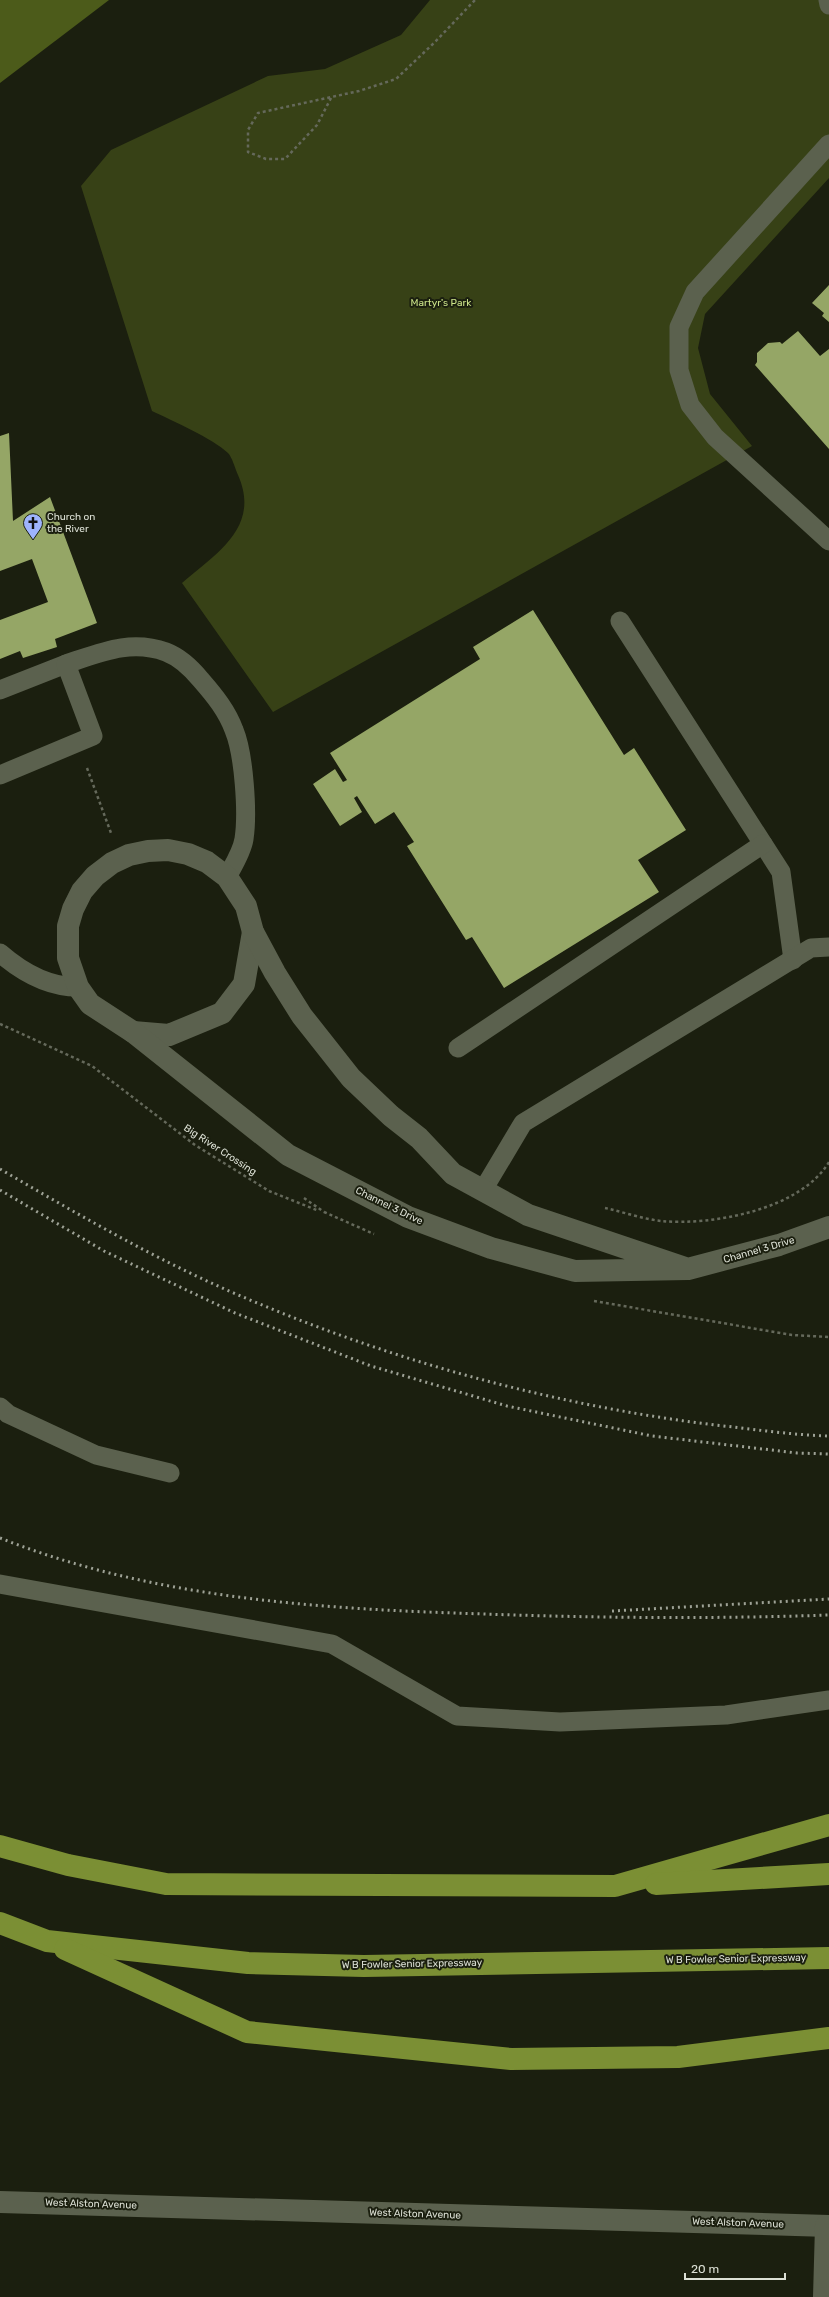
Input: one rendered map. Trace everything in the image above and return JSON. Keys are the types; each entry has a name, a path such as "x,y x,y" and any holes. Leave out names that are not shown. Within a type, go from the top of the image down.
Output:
{"highway":[{"path":"616,1886 829,1825"},
{"path":"0,1846 68,1865 166,1884 616,1886 829,1874"},
{"name":"W B Fowler Senior Expressway","path":"0,1923 47,1941 248,1963 364,1966 829,1958"},
{"path":"47,1941 247,2032 511,2059 678,2057 829,2038"}],"street":[{"name":"Channel 3 Drive","path":"688,1269 528,1215 453,1174 419,1138 391,1116 351,1078 302,1016 253,932 246,906 227,877 207,862 188,854 168,850 142,852 129,855 112,863 95,876 82,891 71,915 68,926 68,958 78,987 90,1004 133,1032 288,1155 408,1217 491,1248 575,1271 688,1269 779,1245 829,1228"},
{"name":"Channel 3 Drive","path":"133,1032 169,1035 222,1013 244,984 253,932"},
{"name":"West Alston Avenue","path":"0,2202 827,2226"},
{"path":"824,2297 827,2226"}],"lane":[{"path":"828,0 829,5"},
{"path":"829,144 695,292 679,327 679,370 690,405 715,437 829,541"},
{"path":"620,621 781,872 800,955"},
{"path":"0,690 66,664 120,647 140,647 167,652 192,669 220,702 235,731 242,767 245,810 244,840 227,877"},
{"path":"0,775 93,736 66,664"},
{"path":"458,1048 763,844"},
{"path":"483,1190 522,1123 812,948 829,947"},
{"path":"0,953 39,980 63,987 78,987"},
{"path":"0,1407 8,1414 96,1455 170,1473"},
{"path":"0,1584 332,1644 457,1716 576,1721 726,1715 829,1700"}],"path":[{"path":"331,98 317,125 285,159 266,159 248,152 248,130 258,113 331,98 396,79 435,42 475,0"},
{"path":"90,776 106,818"},
{"name":"Big River Crossing","path":"0,1024 92,1066 195,1145 269,1191 380,1237"},
{"path":"588,1300 792,1334 829,1336"}],"green space":[{"name":"Martyr's Park","path":"430,0 829,0 829,178 705,314 698,348 710,394 752,446 273,712 182,583 221,549 232,537 240,524 244,510 244,493 238,475 228,453 221,447 192,430 152,411 81,186 111,150 268,76 325,69 401,35"}],"shaded area":[{"path":"0,0 109,0 0,83"}],"building":[{"path":"829,285 829,322 822,316 824,313 812,303"},
{"path":"798,331 820,356 829,349 829,449 755,365 757,362 757,353 768,343 780,342 782,344"},
{"name":"Church on the River","path":"9,433 13,521 50,497 97,623 55,639 57,647 23,658 20,651 0,659 0,620 48,602 32,559 0,571 0,436"},
{"path":"533,610 624,755 634,748 686,830 638,860 659,892 504,988 472,937 466,940 407,846 414,842 394,812 375,824 357,796 354,798 362,812 340,826 313,784 335,769 343,782 347,780 330,753 480,659 473,647"}],"railway":[{"path":"0,1169 119,1237 211,1283 300,1320 415,1360 474,1378 594,1406 715,1425 829,1436"},
{"path":"0,1190 104,1251 235,1313 371,1366 507,1406 652,1436 797,1453 829,1454"},
{"path":"0,1538 58,1559 118,1575 178,1588 299,1604 422,1612 656,1618 829,1615"},
{"path":"612,1611 829,1599"}],"place":[{"name":"Church on the River","path":"33,540"}]}
